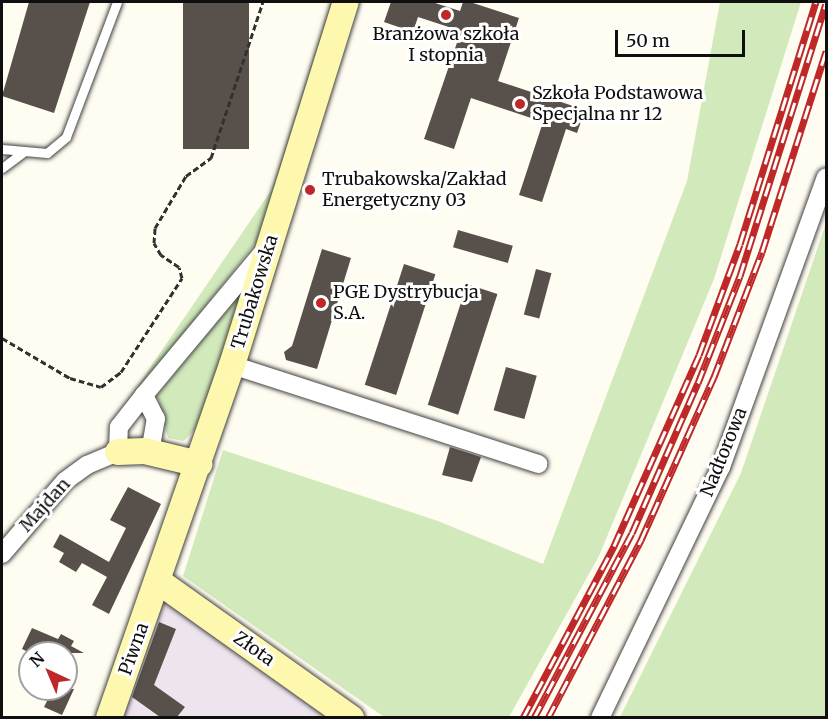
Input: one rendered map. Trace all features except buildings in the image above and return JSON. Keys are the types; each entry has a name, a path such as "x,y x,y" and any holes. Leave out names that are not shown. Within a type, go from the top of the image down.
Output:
{"street":[{"name":"Trubakowska","path":"158,581 232,365 346,2"},
{"name":"Nadtorowa","path":"600,717 721,467 826,177"},
{"path":"118,452 119,427 270,243"},
{"path":"232,365 538,464"},
{"path":"144,395 156,419 150,452"},
{"name":"Majdan","path":"2,554 65,481 87,465 118,452 150,452 199,464"},
{"name":"Piwna","path":"110,717 158,581"},
{"name":"Złota","path":"158,581 351,717"}],"lane":[{"path":"2,149 47,153 66,137 117,2"},
{"path":"2,168 23,152"}],"path":[{"path":"2,338 70,378 101,387 121,372 182,278 179,267 161,255 154,243 155,228 186,176 211,158 263,2"}],"shaded area":[{"path":"164,602 327,717 123,718"}],"green space":[{"path":"331,2 337,2 262,235 111,425 272,189"},
{"path":"720,2 801,2 714,279 599,556 509,717 384,717 183,576 223,450 438,521 543,564 687,181"},
{"path":"826,223 826,717 620,717 741,473"},
{"path":"245,285 198,433 194,430 184,441 168,438 157,395"}],"railway":[{"path":"523,718 614,546 699,355 740,244 816,2"},
{"path":"534,718 632,533 698,383 740,276 826,4"},
{"path":"548,718 641,540 714,377 762,252 826,51"}],"place":[{"name":"Branżowa szkoła I stopnia","path":"446,15"},
{"name":"Szkoła Podstawowa Specjalna nr 12","path":"520,104"},
{"name":"Trubakowska/Zakład Energetyczny 03","path":"310,190"},
{"name":"PGE Dystrybucja S.A.","path":"321,303"}]}
